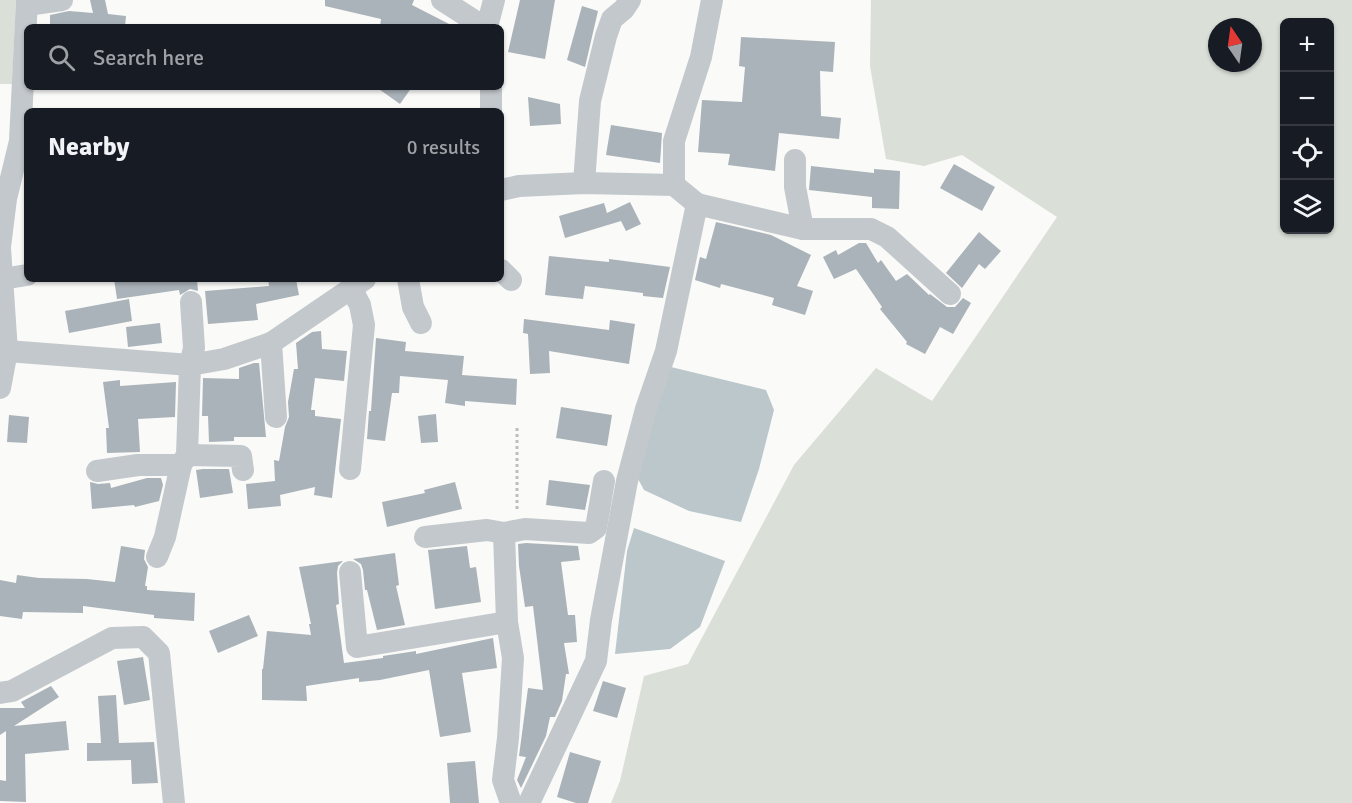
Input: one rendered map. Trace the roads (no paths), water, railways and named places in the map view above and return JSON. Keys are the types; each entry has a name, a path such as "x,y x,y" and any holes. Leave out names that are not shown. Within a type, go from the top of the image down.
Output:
{"street":[{"path":"26,24 27,2 62,0"},
{"path":"442,0 480,24"},
{"path":"486,24 494,0"},
{"path":"584,183 590,101 600,58 612,19 624,9 630,0"},
{"path":"674,185 674,141 701,57 712,0"},
{"path":"0,388 4,349 0,248 6,200 20,141 24,62"},
{"path":"491,90 491,108"},
{"path":"795,160 795,187 803,229"},
{"path":"504,189 519,186 584,183 674,185 697,204 803,229 871,229 887,237 950,294"},
{"path":"529,803 597,661 602,620 627,481 646,409 666,351 697,204"},
{"path":"2,279 24,275"},
{"path":"409,282 413,307 421,323"},
{"path":"4,349 190,365 224,359 271,343 359,284"},
{"path":"350,469 364,325 359,284"},
{"path":"167,546 184,460 190,365 194,348 191,302"},
{"path":"270,406 271,343"},
{"path":"97,471 184,460 240,456 243,470"},
{"path":"425,537 513,526 589,533 596,528 604,481"},
{"path":"511,803 503,780 513,658 507,622 513,526"},
{"path":"350,572 357,647 507,622"},
{"path":"0,693 12,691 112,638 143,638 159,653 174,803"}]}
